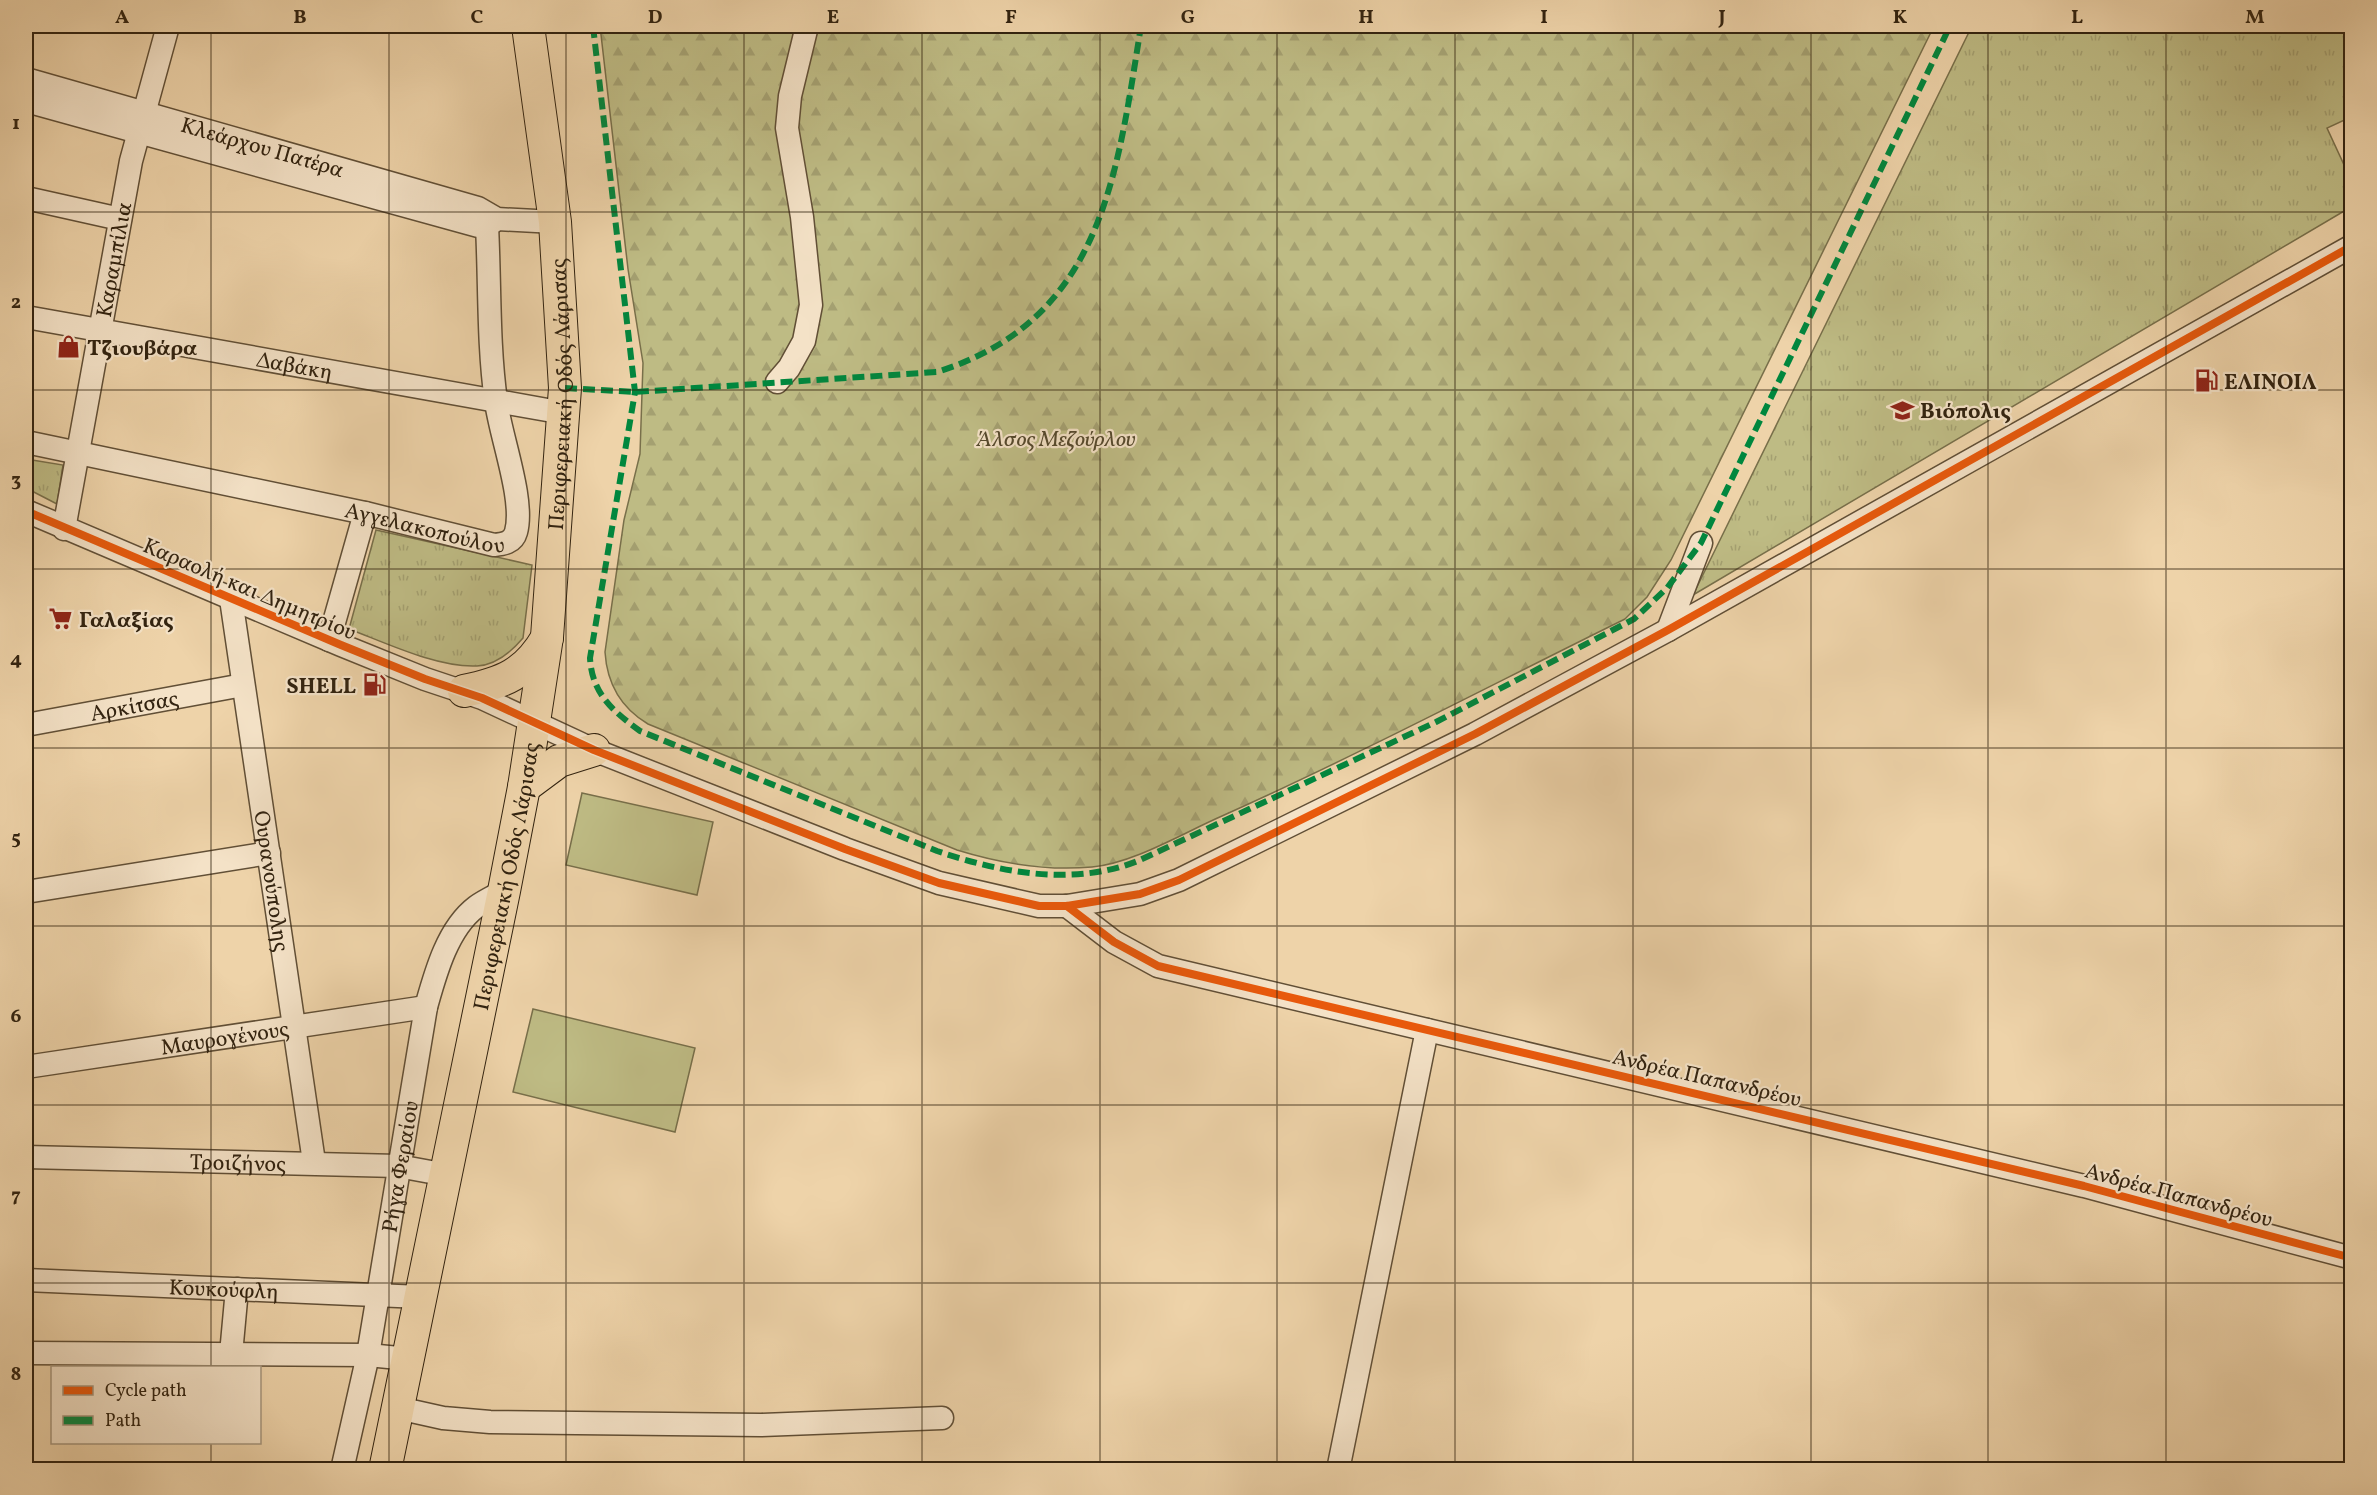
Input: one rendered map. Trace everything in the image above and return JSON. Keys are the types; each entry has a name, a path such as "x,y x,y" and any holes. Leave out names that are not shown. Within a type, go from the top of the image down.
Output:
{"highway":[{"name":"Περιφερειακή Οδός Λάρισας","path":"385,1470 504,891 524,787 547,637 565,388 555,222 528,26"},
{"path":"464,691 491,685 515,674 535,657 547,637"},
{"path":"524,787 559,761 594,750"}],"street":[{"name":"Καραμπίλια","path":"64,529 80,451 120,219 141,122 168,26"},
{"path":"777,382 789,368 804,340 811,305 802,217 787,128 790,96 807,26"},
{"name":"Κλεάρχου Πατέρα","path":"26,79 141,122"},
{"name":"Κλεάρχου Πατέρα","path":"26,100 141,122 478,208 492,223 555,222"},
{"path":"26,198 120,219"},
{"name":"Αγγελακοπούλου","path":"26,442 80,451 365,513 494,545 505,543 513,539 517,516 510,463 496,402 492,223"},
{"name":"Καραολή και Δημητρίου","path":"26,512 329,640 464,691 594,750 844,849 939,883 1039,906 1068,906 1131,896 1179,880 1475,734 1668,630 2352,246"},
{"name":"Δαβάκη","path":"26,317 564,413"},
{"path":"329,640 365,513"},
{"path":"1668,630 1701,543"},
{"name":"Ουρανούπολης","path":"231,599 292,1026 314,1162"},
{"name":"Αρκίτσας","path":"26,725 243,686"},
{"path":"26,892 269,853"},
{"name":"Ρήγα Φεραίου","path":"342,1470 368,1355 426,1007 444,952 460,926 474,908 504,891"},
{"name":"Ανδρέα Παπανδρέου","path":"1068,906 1114,942 1158,966 2084,1186 2352,1258"},
{"name":"Μαυρογένους","path":"26,1067 426,1007"},
{"path":"1338,1470 1427,1030"},
{"name":"Τρoιζήνος","path":"26,1157 314,1162 398,1166 447,1175"},
{"name":"Κουκούφλη","path":"26,1280 421,1297"},
{"path":"231,1354 237,1289"},
{"path":"26,1353 368,1355 409,1359"},
{"path":"398,1408 442,1418 490,1422 761,1425 942,1419"}],"green space":[{"name":"Άλσος Μεζούρλου","path":"600,26 1934,26 1671,560 1647,597 1625,619 1374,744 1141,854 1092,867 1058,868 990,859 957,850 648,724 638,718 623,703 612,685 605,652 624,520 640,454 643,363 628,269"},
{"name":"Βιόπολις","path":"1972,26 2351,26 2351,117 2327,128 2351,180 2351,207 1693,595"},
{"path":"26,459 63,465 57,504 26,488"},
{"path":"376,530 532,565 523,638 509,652 491,663 462,666 412,654 349,629"},
{"path":"582,793 713,822 697,895 566,865"},
{"path":"533,1009 695,1048 675,1132 513,1092"}],"marked path":[{"path":"593,26 635,392 590,658 595,682 600,692 613,709 640,731 937,851 1013,871 1064,875 1090,873 1140,860 1436,722 1634,619 1667,588 1701,543 1950,26"},
{"path":"565,388 635,392 937,372 992,348 1036,317 1068,279 1092,235 1110,187 1122,135 1141,26"}],"cycle path":[{"path":"26,511 341,645 425,679 482,698 594,750 845,849 939,883 1039,906 1067,906 1140,894 1179,880 1475,734 1668,630 2352,246"},
{"path":"1067,906 1114,942 1158,966 2084,1186 2352,1258"}],"place":[{"name":"Τζιουβάρα","path":"69,347"},
{"name":"ΕΛΙΝΟΙΛ","path":"2206,381"},
{"name":"Βιόπολις","path":"1902,410"},
{"name":"Γαλαξίας","path":"61,619"},
{"name":"SHELL","path":"374,685"}]}
